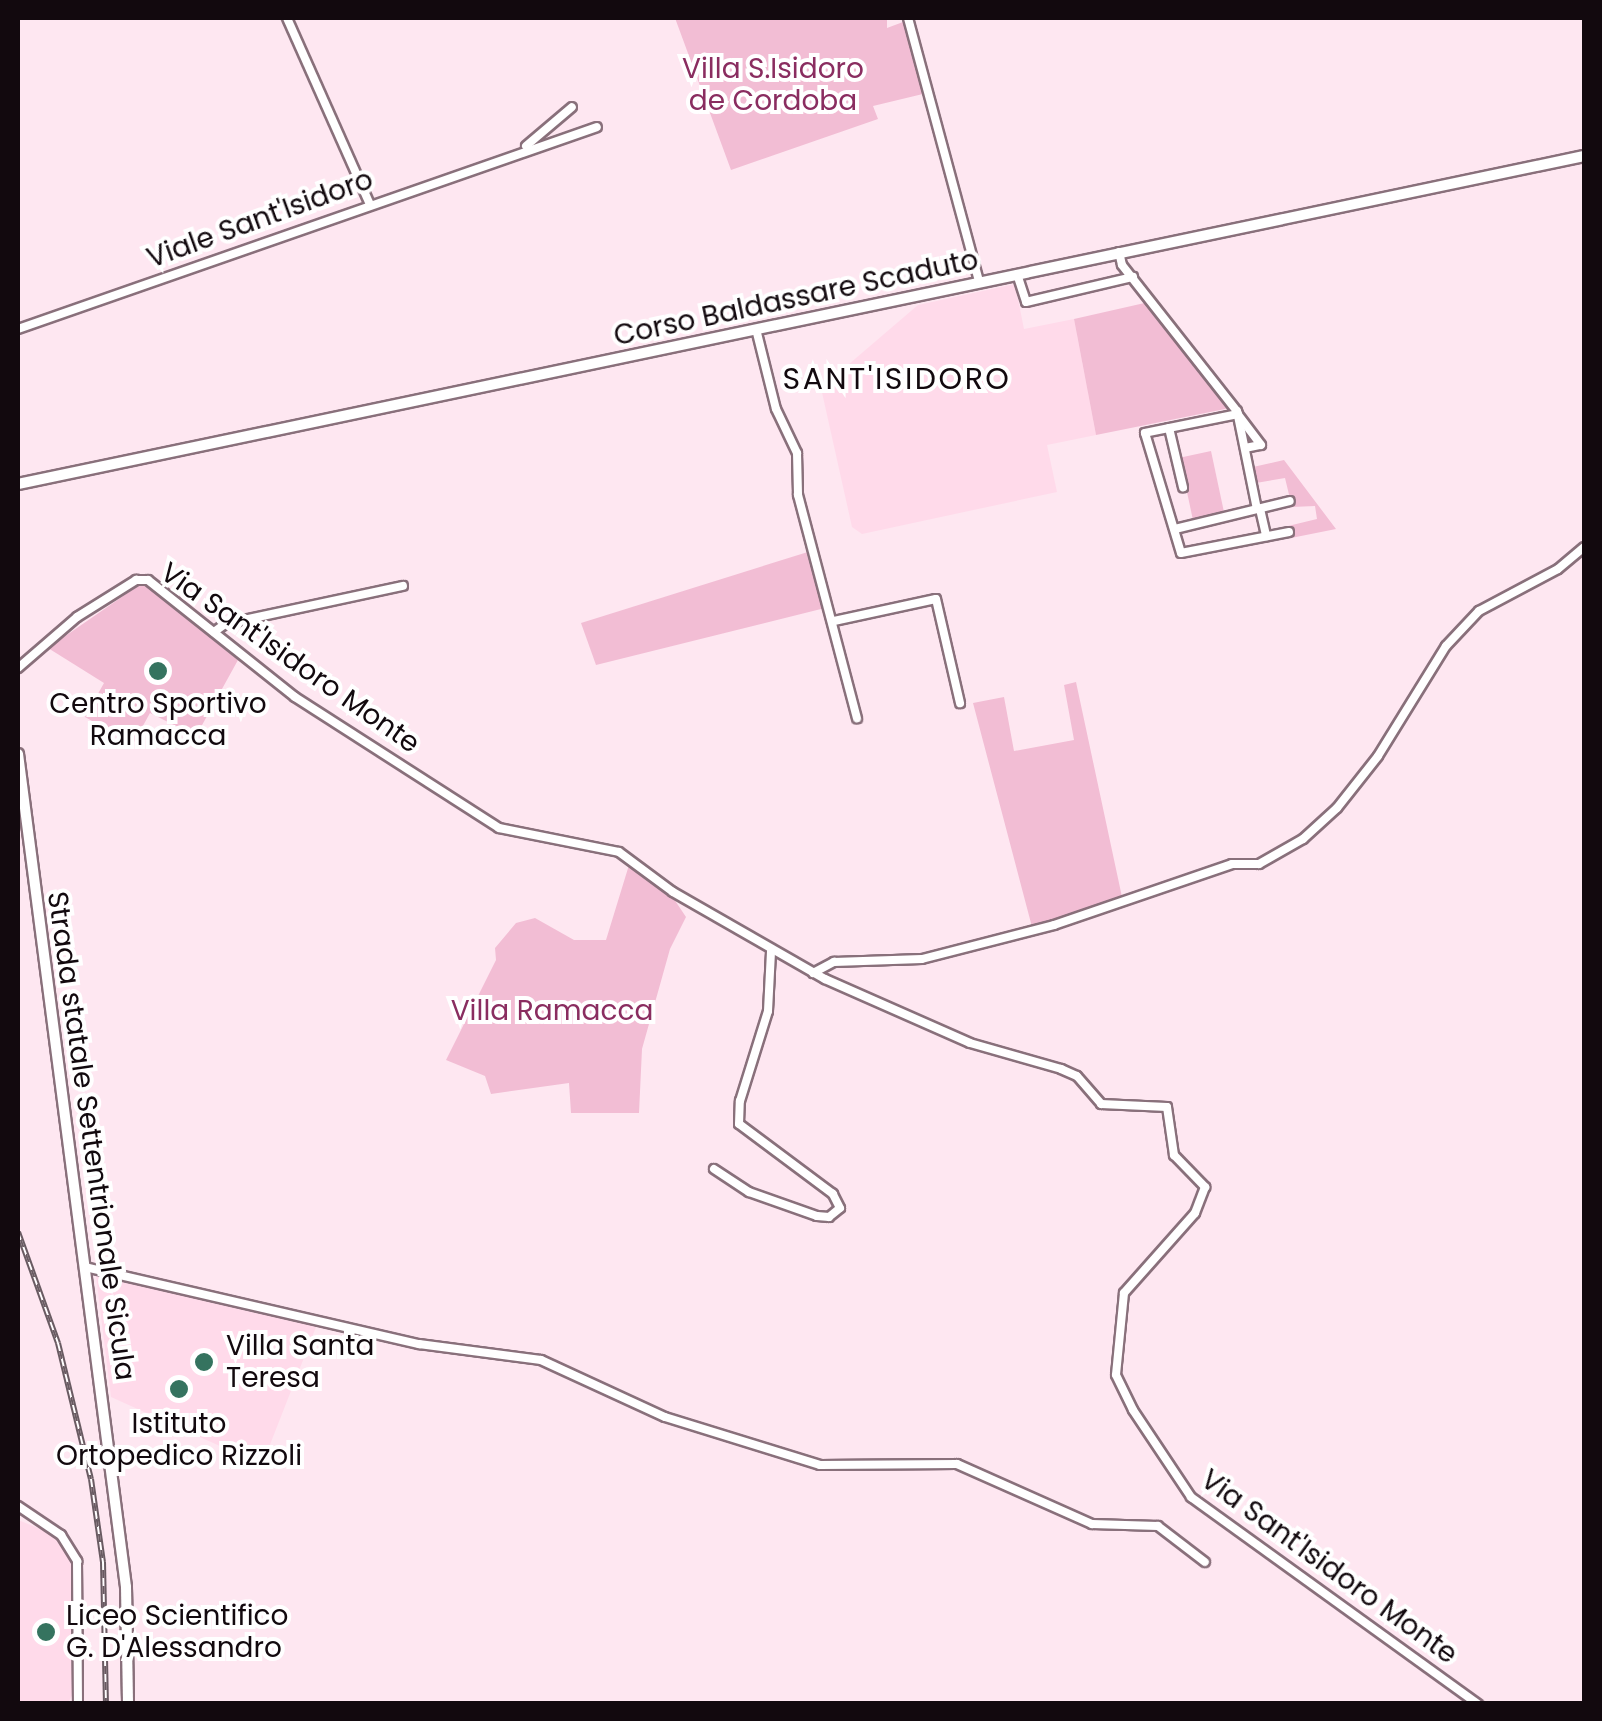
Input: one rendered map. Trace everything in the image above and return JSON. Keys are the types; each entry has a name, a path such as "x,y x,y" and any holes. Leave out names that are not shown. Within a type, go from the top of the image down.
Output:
{"street":[{"path":"287,18 370,204"},
{"path":"908,18 979,282"},
{"name":"Viale Sant'Isidoro","path":"518,152 572,107"},
{"name":"Viale Sant'Isidoro","path":"18,329 597,127"},
{"name":"Corso Baldassare Scaduto","path":"18,484 1584,156"},
{"path":"1119,252 1133,277 1261,445 1245,448"},
{"path":"1017,274 1026,302 1133,277"},
{"path":"756,329 776,408 797,453 798,495 857,718"},
{"path":"1238,414 1145,433 1170,530 1290,502"},
{"path":"1238,414 1266,536"},
{"path":"1169,428 1183,487"},
{"path":"1176,529 1181,552 1289,532"},
{"path":"813,972 834,962 922,959 1054,925 1232,864 1260,864 1303,839 1337,808 1378,756 1446,646 1479,611 1558,569 1584,546"},
{"name":"Via Sant'Isidoro Monte","path":"18,668 77,617 141,579 296,697 499,828 619,852 772,951 813,972 970,1043 1060,1068 1101,1104 1166,1107 1174,1155 1205,1187 1196,1214 1121,1304 1116,1375 1132,1406 1191,1498 1478,1704"},
{"path":"214,632 225,624 403,586"},
{"path":"834,620 936,599 960,703"},
{"name":"Strada statale Settentrionale Sicula","path":"18,754 126,1587 128,1704"},
{"path":"714,1169 750,1192 818,1216 829,1218 840,1208 833,1194 740,1124 740,1101 763,1036 772,951"},
{"path":"85,1267 419,1344 541,1360 665,1417 820,1466 957,1464 1092,1524 1158,1526 1205,1562"},
{"path":"18,1506 62,1535 78,1561 78,1704"}],"shaded area":[{"path":"1015,284 1024,329 1074,319 1096,435 1047,445 1057,492 862,534 852,527 821,388 918,305"},
{"name":"Villa Santa Teresa","path":"106,1273 316,1327 262,1465 111,1397 96,1276"},
{"name":"Liceo Scientifico G. D'Alessandro","path":"18,1520 53,1534 71,1560 74,1692 68,1703 18,1703"}],"green space":[{"name":"Villa S.Isidoro de Cordoba","path":"675,18 887,18 887,28 903,22 927,93 873,106 878,119 731,170"},
{"path":"1149,302 1230,408 1096,435 1074,319"},
{"path":"1211,451 1225,516 1193,522 1180,458"},
{"path":"1284,460 1336,529 1291,538 1288,526 1317,519 1315,506 1292,507 1285,478 1256,483 1253,467"},
{"path":"811,551 825,608 596,665 581,623"},
{"name":"Centro Sportivo Ramacca","path":"142,583 238,660 196,736 150,713 133,744 85,717 104,683 48,648"},
{"path":"1076,682 1122,897 1032,927 973,703 1004,697 1014,751 1074,740 1064,685"},
{"name":"Villa Ramacca","path":"629,865 668,890 686,917 670,949 642,1049 639,1113 571,1113 569,1083 491,1094 485,1076 446,1060 496,960 495,948 516,923 535,918 574,940 606,940"}],"railway":[{"path":"18,1232 58,1343 91,1479 103,1562 106,1704"}],"place":[{"name":"Centro Sportivo Ramacca","path":"158,671"},
{"name":"Villa Santa Teresa","path":"204,1362"},
{"name":"Istituto Ortopedico Rizzoli","path":"179,1389"},
{"name":"Liceo Scientifico G. D'Alessandro","path":"46,1632"}],"district":[{"name":"SANT'ISIDORO","path":"897,379"}]}
